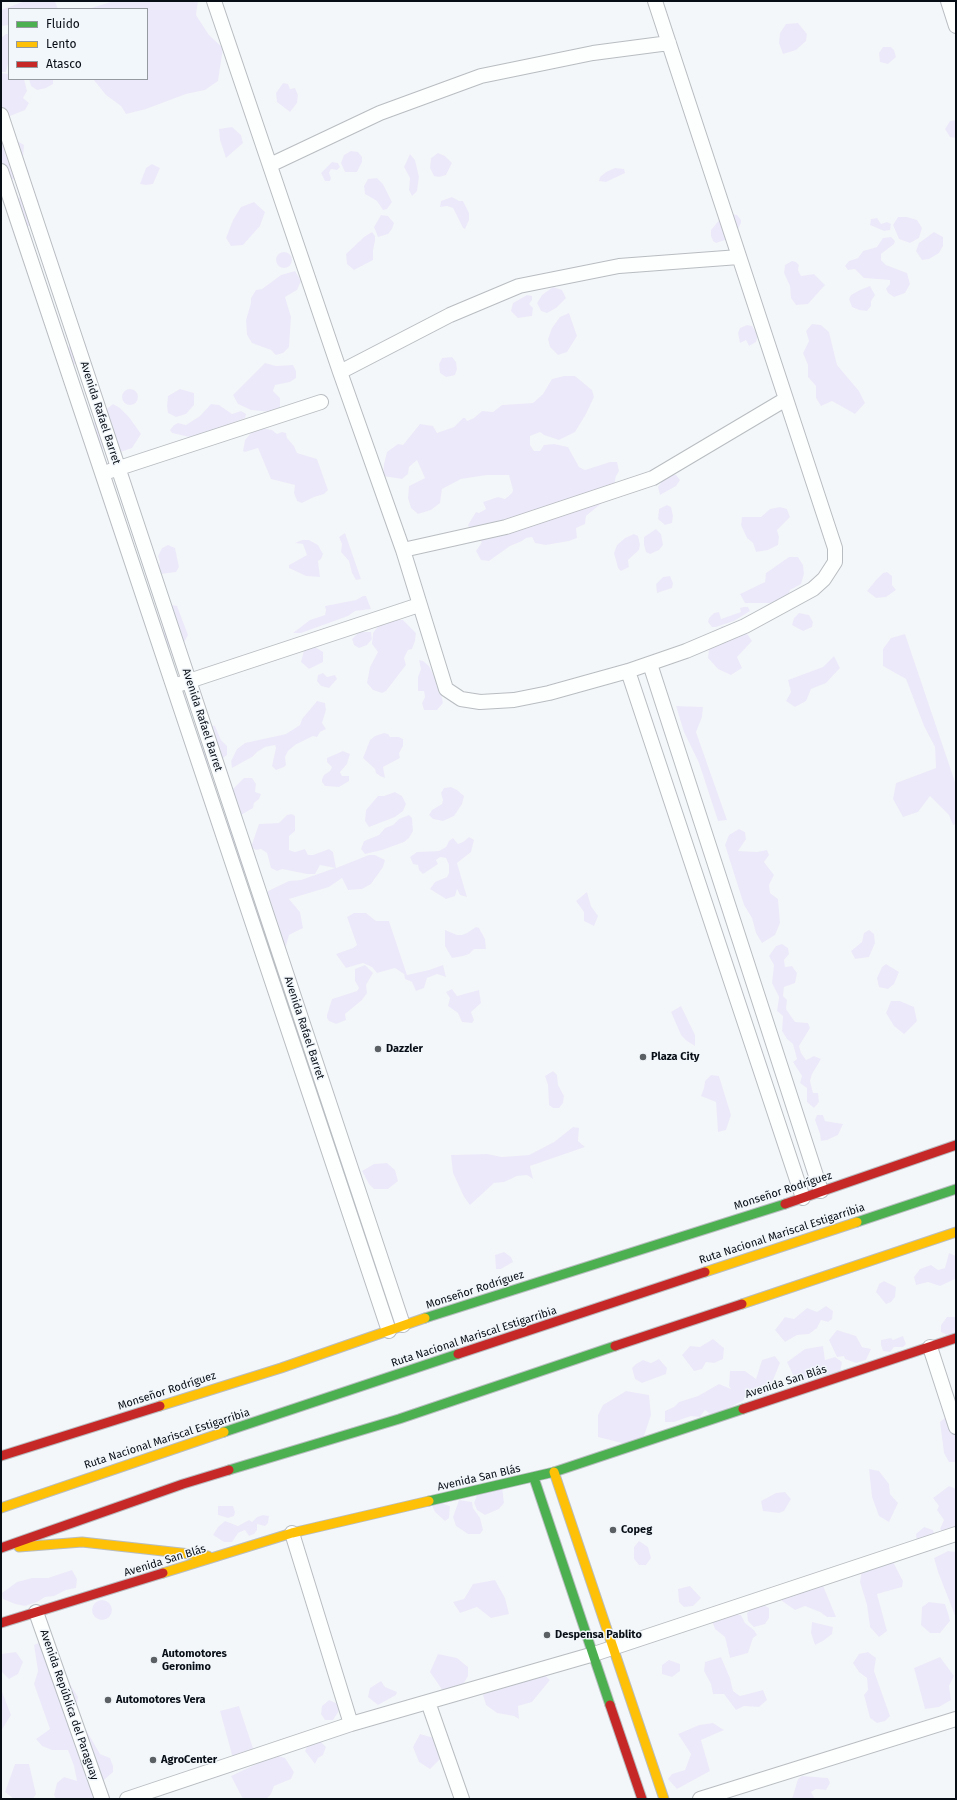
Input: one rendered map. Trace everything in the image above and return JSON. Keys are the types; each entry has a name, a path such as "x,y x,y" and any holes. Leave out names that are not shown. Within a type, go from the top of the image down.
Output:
{"main road":[{"name":"Monseñor Rodríguez","path":"1,1456 274,1370 403,1325 803,1198 956,1145"},
{"name":"Ruta Nacional Mariscal Estigarribia","path":"1,1508 119,1467 956,1189"},
{"path":"1,1549 183,1484 399,1419 956,1232"},
{"name":"Avenida San Blás","path":"1,1622 219,1557 292,1533 534,1478 956,1338"},
{"path":"554,1472 664,1799"},
{"path":"534,1478 642,1799"},
{"path":"1,1549 82,1542 219,1557"}],"street":[{"path":"214,1 340,372 403,550 446,689 461,699 480,702 514,700 549,693 628,671 686,651 745,626 813,589 824,578 835,562 836,548 655,1"},
{"path":"948,1 956,26"},
{"path":"270,165 380,112 481,76 593,53 669,44"},
{"name":"Avenida Rafael Barret","path":"1,115 403,1325"},
{"name":"Avenida Rafael Barret","path":"1,171 389,1331"},
{"path":"340,372 450,315 519,286 619,266 739,256"},
{"path":"403,550 506,527 653,478 786,399"},
{"path":"102,474 321,402"},
{"path":"173,686 419,605"},
{"path":"650,664 822,1191"},
{"path":"628,671 803,1198"},
{"path":"646,725 668,717"},
{"path":"729,976 750,970"},
{"path":"930,1347 956,1426"},
{"path":"292,1533 351,1724"},
{"path":"127,1799 351,1724 614,1648 956,1534"},
{"name":"Avenida República del Paraguay","path":"36,1612 102,1799"},
{"path":"428,1702 462,1799"},
{"path":"700,1799 956,1719"}],"shaded area":[{"path":"25,1 55,1 58,8 8,8 8,25 1,26 1,10"},
{"path":"114,1 198,1 196,15 209,35 223,48 218,81 205,90 186,94 146,109 126,114 121,106 106,95 94,80 148,80 148,8 91,8"},
{"path":"798,23 807,34 806,41 796,50 783,54 779,43 780,33 786,24"},
{"path":"8,34 8,64 6,72 1,72 1,38"},
{"path":"883,47 891,47 894,50 896,57 888,64 880,62 879,53"},
{"path":"1,73 8,74 8,80 24,80 27,91 23,98 29,103 25,110 10,116 8,123 1,122"},
{"path":"29,80 53,80 53,84 46,88 37,90 31,86"},
{"path":"283,83 288,84 290,89 295,88 298,95 297,103 290,112 277,102 276,93"},
{"path":"956,120 956,138 950,137 945,129 950,121"},
{"path":"232,127 241,135 243,143 226,158 220,140 219,129"},
{"path":"1,138 14,139 24,145 23,159 29,172 28,178 18,181 5,176 1,163"},
{"path":"351,151 358,152 362,157 362,162 357,172 345,172 341,163 344,155"},
{"path":"438,153 445,156 452,163 446,175 439,177 434,176 430,168 431,158"},
{"path":"410,154 415,160 419,177 417,191 412,196 409,190 410,178 404,167"},
{"path":"332,162 338,163 340,167 337,170 331,169 329,173 331,178 330,181 325,181 321,173"},
{"path":"152,164 160,168 153,184 140,184 146,168"},
{"path":"615,168 624,169 625,173 606,182 599,181 600,177 606,172"},
{"path":"377,178 383,184 392,202 387,209 383,210 377,201 365,194 364,186 368,179"},
{"path":"24,195 35,195 39,202 36,206 36,220 29,226 23,226 17,199"},
{"path":"452,197 459,201 463,201 469,213 469,220 465,229 463,228 453,208 447,206 440,207 441,201"},
{"path":"254,202 265,212 260,226 243,245 231,246 226,238 233,220 241,207"},
{"path":"725,213 737,215 741,220 741,223 738,229 731,231 725,240 716,243 713,241 711,236 711,230"},
{"path":"381,215 388,216 394,223 388,234 378,237 374,227"},
{"path":"898,217 907,217 917,220 922,228 919,238 910,243 899,239 893,225"},
{"path":"877,218 881,224 887,222 891,224 890,230 884,231 870,225 871,219"},
{"path":"372,232 375,236 373,260 354,270 347,264 346,254 364,237"},
{"path":"934,232 943,237 943,246 939,253 929,259 922,260 916,251 919,243"},
{"path":"891,237 895,241 894,244 881,254 881,260 886,265 907,273 910,284 905,293 894,297 888,293 886,289 890,284 890,280 864,278 855,269 848,270 845,266 849,261 858,258 863,251 877,247 883,238"},
{"path":"281,252 287,252 292,257 290,266 287,268 281,268 276,263 276,257"},
{"path":"792,261 799,265 798,270 801,276 814,274 825,285 808,304 796,305 791,298 790,286 784,273 785,265"},
{"path":"295,271 301,281 297,290 285,297 291,317 289,347 283,353 276,355 271,350 252,343 247,335 246,320 251,298 256,290 262,289 281,275"},
{"path":"870,286 875,295 871,301 871,306 867,311 852,307 849,299 851,295"},
{"path":"553,287 562,290 566,298 556,308 547,313 541,311 537,303 542,295"},
{"path":"527,295 532,296 532,300 529,304 533,308 532,316 518,318 511,311 513,303"},
{"path":"569,313 577,336 567,352 558,355 550,347 548,339 552,328 560,317"},
{"path":"812,324 821,325 829,332 837,365 859,391 865,403 855,414 832,401 821,406 816,398 816,386 808,377 808,365 803,353 809,341 806,331"},
{"path":"747,325 752,326 758,335 756,342 749,346 746,340 740,343 738,333 740,328"},
{"path":"82,337 88,353 79,357 77,363 73,365 70,362 66,351 74,339"},
{"path":"452,357 456,362 457,369 455,375 446,377 440,373 439,364 442,358"},
{"path":"265,363 276,366 293,365 296,371 296,378 290,382 275,385 273,391 280,398 280,407 271,412 251,410 238,404 233,395"},
{"path":"564,376 575,376 592,390 594,397 586,414 575,432 559,440 544,435 540,432 530,436 530,445 534,451 540,451 544,445 554,444 568,447 579,467 585,470 610,462 617,462 619,471 616,476 613,490 609,497 586,516 585,524 576,528 577,538 546,545 535,543 532,537 526,538 510,546 489,561 481,560 476,551 482,542 471,534 468,525 476,512 479,513 486,509 483,502 498,497 505,499 512,493 513,490 509,475 487,475 461,479 442,489 440,503 431,510 418,514 411,508 408,498 409,486 425,478 417,460 409,467 408,474 402,479 383,476 387,452 398,444 403,445 420,424 433,426 437,433 454,427 463,418 467,421 474,418 482,411 493,412 502,405 533,403 543,394 552,379"},
{"path":"127,389 133,389 138,394 136,403 133,405 127,405 122,400 122,394"},
{"path":"180,389 194,393 194,405 186,414 176,417 168,413 168,396"},
{"path":"113,404 120,408 129,417 141,434 132,448 115,454 109,450 101,449 94,423 95,418"},
{"path":"211,404 219,405 232,414 241,411 246,414 245,418 194,438 172,433 170,430 174,425 178,423 186,425 200,416"},
{"path":"256,427 272,430 277,434 282,432 286,433 287,438 294,446 297,453 317,459 328,490 324,494 302,503 297,501 294,493 295,485 271,479 258,448 245,452 243,451 245,440"},
{"path":"667,474 676,475 680,480 676,486 660,495 658,487"},
{"path":"667,505 671,507 673,516 672,523 665,525 658,519 659,509"},
{"path":"780,507 787,509 790,517 777,530 779,537 778,545 768,550 756,552 753,543 747,538 741,525 742,517 761,517 770,509"},
{"path":"656,529 661,534 663,545 659,550 650,554 646,552 644,537"},
{"path":"345,533 361,579 356,580 352,573 349,561 341,552 342,544 339,537"},
{"path":"634,534 638,536 640,545 639,550 628,560 629,567 621,571 618,568 614,553 617,545 625,538"},
{"path":"302,540 309,540 318,545 323,554 321,559 318,561 320,577 306,576 289,568 289,565 307,555 303,544 295,543"},
{"path":"168,545 175,548 179,567 176,572 161,574 158,570 160,562 158,556 162,548"},
{"path":"789,557 798,557 803,565 804,574 801,584 790,590 788,596 774,603 745,603 740,594 765,582 766,573"},
{"path":"887,572 892,576 892,585 896,590 886,597 876,598 867,591 883,573"},
{"path":"670,576 673,583 672,588 657,593 656,584 663,577"},
{"path":"366,596 371,609 355,611 348,616 301,633 293,633 310,620 325,615 325,606 356,600"},
{"path":"166,604 177,606 188,635 178,654 164,644 163,615"},
{"path":"748,607 750,611 734,621 716,627 712,627 708,622 709,618 714,613 719,612 721,619 741,612 740,608"},
{"path":"799,613 809,615 813,622 812,627 803,631 792,625 794,618"},
{"path":"393,620 403,620 416,633 415,641 412,649 408,650 404,658 406,665 386,691 382,693 373,690 367,683 370,667 378,652 372,644 373,633 379,625"},
{"path":"722,626 740,630 748,635 752,641 737,657 742,668 731,675 718,669 708,658 710,640"},
{"path":"359,632 371,632 372,639 367,645 359,648 354,645 352,639"},
{"path":"905,634 956,785 956,824 953,825 949,815 930,796 918,812 903,817 893,799 896,783 936,768 935,747 924,726 906,679 883,666 883,649 891,638"},
{"path":"315,647 323,652 323,662 309,669 301,662 304,650"},
{"path":"834,656 840,668 826,683 811,689 806,701 795,707 786,701 791,692 788,680 823,667"},
{"path":"419,660 423,661 429,666 440,688 443,703 437,710 424,710 422,703 425,697 424,691 418,691 418,677 421,669"},
{"path":"323,673 327,677 335,675 337,679 329,688 321,686 317,681 318,675"},
{"path":"317,701 325,703 326,710 322,723 326,729 320,732 317,737 313,736 295,745 288,751 285,757 286,765 284,767 276,770 272,766 276,748 275,745 265,747 252,757 232,768 231,761 237,749 245,743 286,734 300,725 302,719"},
{"path":"676,706 703,707 702,717 696,732 727,820 718,821 699,763 684,732"},
{"path":"209,725 215,726 221,740 227,746 227,755 215,764 205,764 197,751 202,734"},
{"path":"384,733 388,734 390,737 399,737 403,739 403,746 399,753 400,758 383,767 385,778 376,773 375,769 363,758 370,740 375,736"},
{"path":"343,751 350,754 347,764 340,772 342,776 349,776 349,781 339,787 325,786 322,779 332,767 327,762 327,758"},
{"path":"244,778 252,778 256,784 255,792 261,794 259,799 254,803 253,808 236,818 228,814 223,809 222,800"},
{"path":"451,787 464,796 462,804 454,816 443,821 433,819 429,815 432,810 442,804 443,800 441,793 444,788"},
{"path":"395,792 402,796 406,804 403,811 395,817 369,827 365,821 366,810 378,796 384,796"},
{"path":"292,814 295,816 295,831 289,836 289,850 295,852 305,849 308,855 313,855 329,849 333,852 336,868 369,855 375,855 385,860 383,867 371,884 362,889 348,890 342,878 329,887 289,899 300,912 303,928 289,935 284,953 275,967 258,916 268,891 289,881 301,880 335,868 320,865 315,874 282,869 277,871 271,868 267,853 261,849 256,850 251,847 259,824 279,823 287,815"},
{"path":"409,815 412,818 413,831 409,838 404,842 365,854 361,849 364,841 379,835 385,828 393,825 399,819"},
{"path":"230,818 251,870 244,873 240,867 227,827 226,821"},
{"path":"739,829 745,832 746,839 738,851 757,852 767,850 769,855 764,862 774,875 769,885 770,893 778,899 780,923 775,935 762,943 756,933 752,918 744,905 725,845 729,835"},
{"path":"469,837 474,840 471,852 457,863 467,897 460,895 457,889 455,896 446,899 430,889 435,882 447,877 449,873 449,865 446,858 440,857 436,860 438,864 423,874 419,870 418,865 413,864 410,857 417,852 439,851 446,847 449,841 453,838 458,844"},
{"path":"587,892 591,906 598,916 594,926 584,921 584,912 576,901"},
{"path":"354,913 366,913 376,921 389,921 407,975 443,965 446,977 437,974 427,978 424,988 416,991 412,982 405,979 404,974 395,968 377,973 372,967 363,963 346,968 336,954 357,945 347,917"},
{"path":"476,927 479,928 485,939 486,949 474,949 469,954 452,958 445,946 445,930 457,935 462,935"},
{"path":"869,930 874,934 875,943 869,957 855,959 851,951 862,942 864,933"},
{"path":"782,944 788,948 789,954 784,960 785,967 792,966 797,973 795,983 784,987 783,996 787,1000 786,1009 795,1022 808,1023 810,1028 799,1046 801,1053 806,1060 814,1056 821,1059 812,1074 810,1081 813,1093 818,1093 819,1102 814,1108 807,1102 807,1088 800,1083 802,1076 793,1062 797,1059 793,1044 787,1039 782,1031 783,1016 777,1011 779,997 772,983 774,965 769,956 776,946"},
{"path":"886,964 899,972 894,984 888,989 879,987 877,978 882,967"},
{"path":"365,965 373,973 366,985 367,993 362,1000 345,1014 346,1020 336,1024 329,1021 327,1015 332,999 357,991 359,988 355,981 355,969"},
{"path":"452,989 457,996 479,990 481,1003 471,1012 474,1020 472,1023 462,1022 458,1013 448,1006 450,998 446,992"},
{"path":"891,1001 900,1001 914,1007 917,1021 904,1034 894,1026 886,1013"},
{"path":"681,1006 695,1035 695,1046 681,1035 671,1012"},
{"path":"553,1071 557,1075 558,1085 564,1096 563,1103 559,1108 553,1108 549,1105 548,1085 545,1076"},
{"path":"711,1075 719,1076 731,1115 726,1130 718,1132 716,1102 701,1096 705,1081"},
{"path":"817,1115 823,1115 825,1121 843,1124 838,1135 821,1141 815,1120"},
{"path":"573,1127 579,1128 578,1141 585,1147 530,1166 533,1179 527,1175 517,1176 504,1182 494,1183 470,1205 464,1197 453,1173 451,1155 487,1154 502,1157 529,1155 554,1142"},
{"path":"387,1163 395,1170 398,1181 388,1189 374,1189 369,1184 362,1171 374,1164"},
{"path":"504,1252 511,1257 513,1262 501,1269 496,1269 495,1255"},
{"path":"949,1253 956,1256 955,1279 940,1286 928,1282 916,1285 914,1277 920,1269 931,1265 938,1270 945,1268"},
{"path":"884,1281 896,1287 895,1297 891,1302 886,1304 876,1292 879,1284"},
{"path":"826,1306 833,1311 832,1319 828,1322 821,1320 817,1328 809,1334 797,1335 785,1342 775,1330 785,1317 794,1319 807,1308 817,1312"},
{"path":"947,1317 956,1317 956,1334 947,1335 941,1332 941,1325"},
{"path":"837,1330 856,1336 862,1347 871,1349 866,1360 856,1363 845,1359 844,1356 837,1357 829,1340"},
{"path":"903,1336 906,1344 903,1347 894,1347 890,1352 883,1351 881,1340 891,1338 893,1340"},
{"path":"713,1339 724,1348 723,1359 714,1363 706,1362 702,1369 694,1371 682,1355 690,1346 700,1347"},
{"path":"823,1346 825,1360 835,1357 842,1362 840,1372 796,1381 787,1362 805,1349"},
{"path":"775,1356 780,1363 767,1395 744,1397 744,1400 713,1416 705,1410 700,1417 691,1416 674,1422 665,1422 665,1411 674,1407 679,1402 698,1396 719,1384 731,1389 729,1386 730,1371 745,1371 756,1379 762,1360"},
{"path":"659,1359 667,1368 666,1374 642,1383 635,1379 632,1368 636,1364 643,1360 651,1363"},
{"path":"626,1391 649,1395 651,1415 644,1436 630,1445 598,1437 598,1415 603,1405"},
{"path":"956,1413 956,1462 949,1462 944,1453 940,1422 947,1416"},
{"path":"869,1469 879,1471 889,1484 890,1494 898,1503 889,1522 879,1516 872,1497"},
{"path":"502,1486 504,1503 499,1509 485,1515 477,1510 474,1503 478,1493"},
{"path":"949,1486 956,1489 956,1541 951,1542 940,1529 944,1520 937,1510 939,1506 933,1498"},
{"path":"785,1492 791,1499 784,1511 779,1513 763,1511 761,1501 776,1493"},
{"path":"429,1499 450,1506 449,1518 445,1521 435,1512"},
{"path":"459,1500 472,1502 473,1508 480,1518 483,1530 480,1534 468,1534 456,1526 453,1517"},
{"path":"218,1506 233,1506 235,1512 234,1516 228,1518 218,1515"},
{"path":"263,1515 269,1516 268,1523 265,1526 257,1524 257,1530 254,1534 249,1536 245,1530 238,1533 232,1542 224,1542 213,1535 218,1527 225,1521 238,1526 249,1520 252,1522 257,1517"},
{"path":"924,1527 933,1530 935,1536 917,1543 916,1534"},
{"path":"639,1541 648,1547 651,1558 646,1565 639,1565 634,1559 634,1547"},
{"path":"948,1551 956,1552 956,1618 934,1558"},
{"path":"893,1562 903,1581 902,1587 877,1594 887,1631 879,1637 870,1627 867,1605 860,1582 862,1569"},
{"path":"72,1570 77,1579 76,1588 66,1590 54,1596 45,1597 37,1602 25,1606 3,1599 2,1593 17,1582 32,1578 48,1578"},
{"path":"495,1580 505,1598 509,1614 491,1618 477,1607 460,1613 453,1602 464,1599 473,1584"},
{"path":"822,1583 836,1617 827,1617 820,1612 805,1606 795,1610 782,1601 780,1592"},
{"path":"690,1586 701,1598 693,1606 684,1607 679,1602 678,1589"},
{"path":"102,1600 109,1603 112,1610 109,1617 102,1620 95,1617 92,1610 95,1603"},
{"path":"929,1602 945,1604 950,1621 940,1633 930,1633 921,1625 922,1607"},
{"path":"762,1604 769,1608 769,1618 765,1624 754,1627 748,1621 747,1613 754,1607"},
{"path":"727,1615 741,1615 745,1623 754,1630 757,1635 753,1638 748,1653 730,1658 725,1637 715,1629 712,1621"},
{"path":"812,1622 833,1627 832,1634 815,1645 811,1633"},
{"path":"50,1638 63,1673 78,1697 73,1728 85,1728 100,1754 110,1758 113,1766 113,1772 104,1780 103,1790 108,1799 56,1799 54,1795 57,1783 64,1777 77,1781 74,1766 68,1750 52,1750 42,1746 36,1739 50,1729 34,1684 38,1671 34,1645"},
{"path":"16,1652 23,1662 18,1674 9,1679 1,1671 1,1654"},
{"path":"868,1652 876,1658 874,1671 890,1716 885,1721 877,1723 870,1718 864,1695 868,1690 867,1678 859,1672 853,1663 859,1654"},
{"path":"438,1654 457,1658 468,1667 468,1676 464,1683 445,1694 430,1672"},
{"path":"721,1657 730,1678 733,1691 740,1696 763,1690 767,1700 759,1707 744,1706 736,1710 724,1694 713,1694 711,1684 704,1671 705,1662"},
{"path":"940,1657 954,1676 949,1686 951,1700 939,1707 925,1709 914,1668"},
{"path":"669,1660 680,1664 680,1671 672,1677 662,1674 662,1665"},
{"path":"540,1671 550,1680 532,1702 518,1706 519,1719 514,1716 497,1713 486,1705 483,1695 491,1689"},
{"path":"381,1681 385,1687 397,1692 396,1695 378,1705 368,1697 370,1688"},
{"path":"1,1689 11,1715 1,1731"},
{"path":"329,1700 338,1704 339,1711 333,1720 325,1720 321,1714 322,1706"},
{"path":"239,1706 255,1754 234,1762 220,1711"},
{"path":"713,1723 724,1730 701,1740 710,1771 677,1789 668,1779 672,1774 685,1770 691,1754 678,1734 699,1725"},
{"path":"420,1734 441,1740 444,1750 440,1759 430,1769 419,1762 413,1747"},
{"path":"320,1741 326,1747 323,1755 318,1758 315,1764 305,1751 308,1744"},
{"path":"275,1755 285,1758 294,1772 291,1779 274,1786 271,1794 266,1799 243,1799 231,1776"},
{"path":"15,1764 29,1764 36,1794 33,1799 14,1799 5,1792"},
{"path":"802,1776 828,1778 830,1783 826,1790 816,1789 811,1792 815,1799 792,1799 798,1779"}],"traffic: fast":[{"path":"857,1222 956,1189"},
{"path":"425,1318 785,1204"},
{"path":"229,1470 399,1419 615,1346"},
{"path":"224,1432 458,1354"},
{"path":"429,1501 554,1472 743,1409"},
{"path":"534,1478 610,1705"}],"traffic: slow":[{"path":"705,1272 857,1222"},
{"path":"742,1304 956,1232"},
{"path":"160,1406 281,1368 425,1318"},
{"path":"1,1508 224,1432"},
{"path":"554,1472 664,1799"},
{"path":"163,1573 292,1533 429,1501"},
{"path":"19,1547 82,1542 208,1556"}],"traffic: jam":[{"path":"785,1204 956,1145"},
{"path":"458,1354 705,1272"},
{"path":"615,1346 742,1304"},
{"path":"743,1409 956,1338"},
{"path":"1,1456 160,1406"},
{"path":"1,1548 183,1484 229,1470"},
{"path":"1,1623 163,1573"},
{"path":"610,1705 642,1799"}],"place":[{"name":"Dazzler","path":"378,1049"},
{"name":"Plaza City","path":"643,1057"},
{"name":"Copeg","path":"613,1530"},
{"name":"Despensa Pablito","path":"547,1635"},
{"name":"Automotores Geronimo","path":"154,1660"},
{"name":"Automotores Vera","path":"108,1700"},
{"name":"AgroCenter","path":"153,1760"}]}
